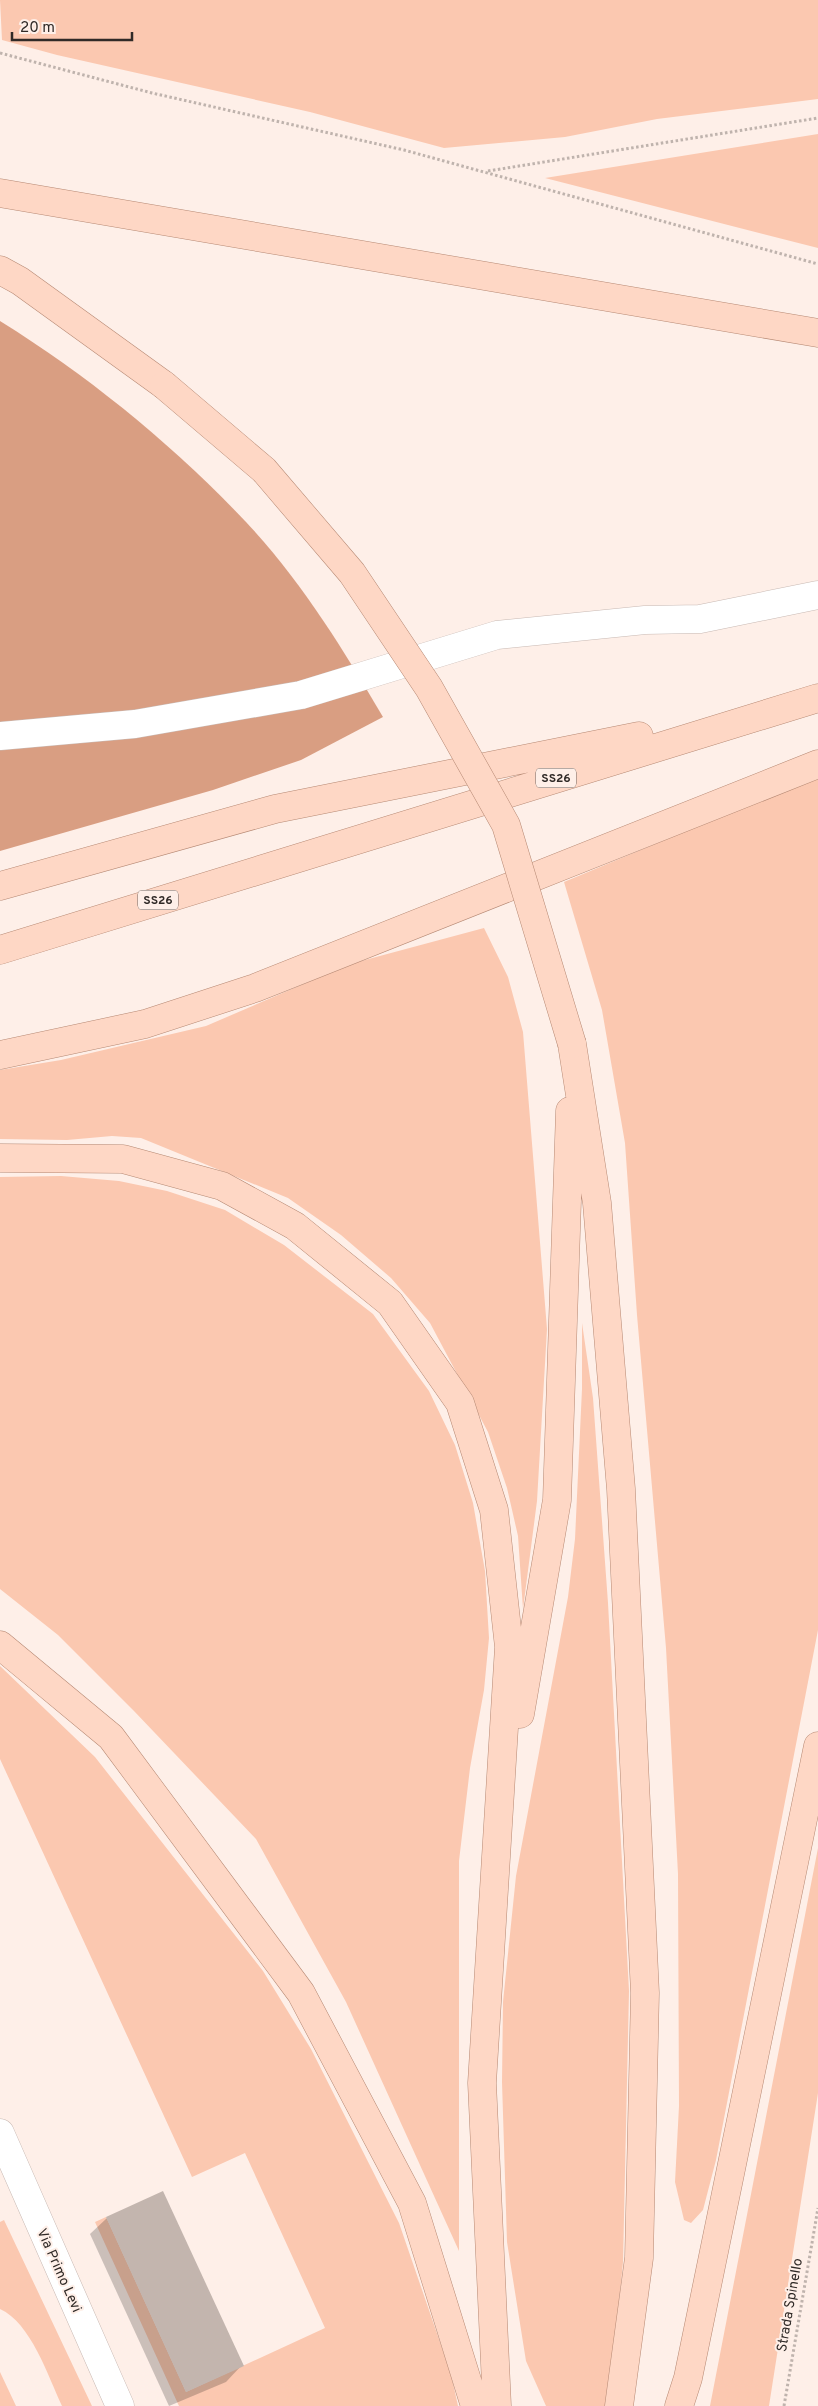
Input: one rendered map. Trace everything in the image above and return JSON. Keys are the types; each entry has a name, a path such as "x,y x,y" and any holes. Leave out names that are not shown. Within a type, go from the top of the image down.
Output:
{"main road":[{"path":"0,193 818,333"},
{"path":"0,270 20,281 164,385 264,470 352,573 429,688 506,825 572,1044 597,1203 621,1488 645,1994 638,2258 619,2406"},
{"path":"0,886 275,809 806,701"},
{"name":"SS26","path":"0,950 806,701"},
{"path":"0,1055 145,1024 255,988 818,764"},
{"path":"498,1848 557,1500 572,1044"},
{"path":"0,1158 123,1158 222,1186 295,1226 390,1303 460,1403 494,1510 509,1647 482,2083 497,2406"},
{"path":"0,1645 111,1737 302,1993 412,2203 475,2406"},
{"path":"679,2406 688,2378 818,1746"}],"street":[{"path":"0,736 135,724 301,695 497,635 645,620 700,619 818,595"},
{"name":"Via Primo Levi","path":"0,2133 9,2178 120,2406"}],"path":[{"path":"0,53 152,93 404,150 818,264"},
{"path":"485,172 818,118"},
{"name":"Strada Spinello","path":"784,2406 818,2208"}],"shaded area":[{"path":"0,0 818,0 818,99 657,119 565,137 444,148 310,112 57,55 2,40"},
{"path":"818,134 818,248 545,178"},
{"path":"0,321 66,365 160,439 246,522 285,567 320,615 383,717 301,760 213,790 0,851"},
{"path":"818,776 818,1630 716,2160 703,2210 691,2223 684,2220 675,2182 679,2106 678,1874 666,1648 637,1315 625,1143 602,1010 564,882"},
{"path":"484,928 508,977 523,1032 547,1329 537,1501 523,1609 518,1536 507,1488 488,1432 430,1323 391,1278 341,1235 288,1198 141,1138 112,1136 67,1140 0,1139 0,1070 61,1060 206,1026 350,964"},
{"path":"61,1176 119,1181 167,1191 225,1210 284,1245 373,1314 429,1391 455,1445 473,1503 485,1571 489,1638 484,1690 470,1768 459,1861 459,2251 346,2002 256,1839 134,1711 58,1635 0,1589 0,1177"},
{"path":"582,1323 593,1398 608,1603 629,1991 623,2262 609,2406 546,2406 526,2361 507,2242 502,2082 503,2002 516,1876 568,1597 575,1539 582,1389"},
{"path":"0,1666 95,1757 263,1971 311,2049 399,2223 451,2374 458,2406 179,2406 95,2222 106,2217 186,2392 325,2328 245,2153 192,2177 0,1759"},
{"path":"818,1848 818,2093 769,2406 710,2406"},
{"path":"4,2220 92,2406 62,2406 30,2338 11,2316 0,2309 0,2222"},
{"path":"0,2372 16,2406 0,2406"}],"building":[{"path":"163,2191 244,2366 186,2392 106,2217"}]}
